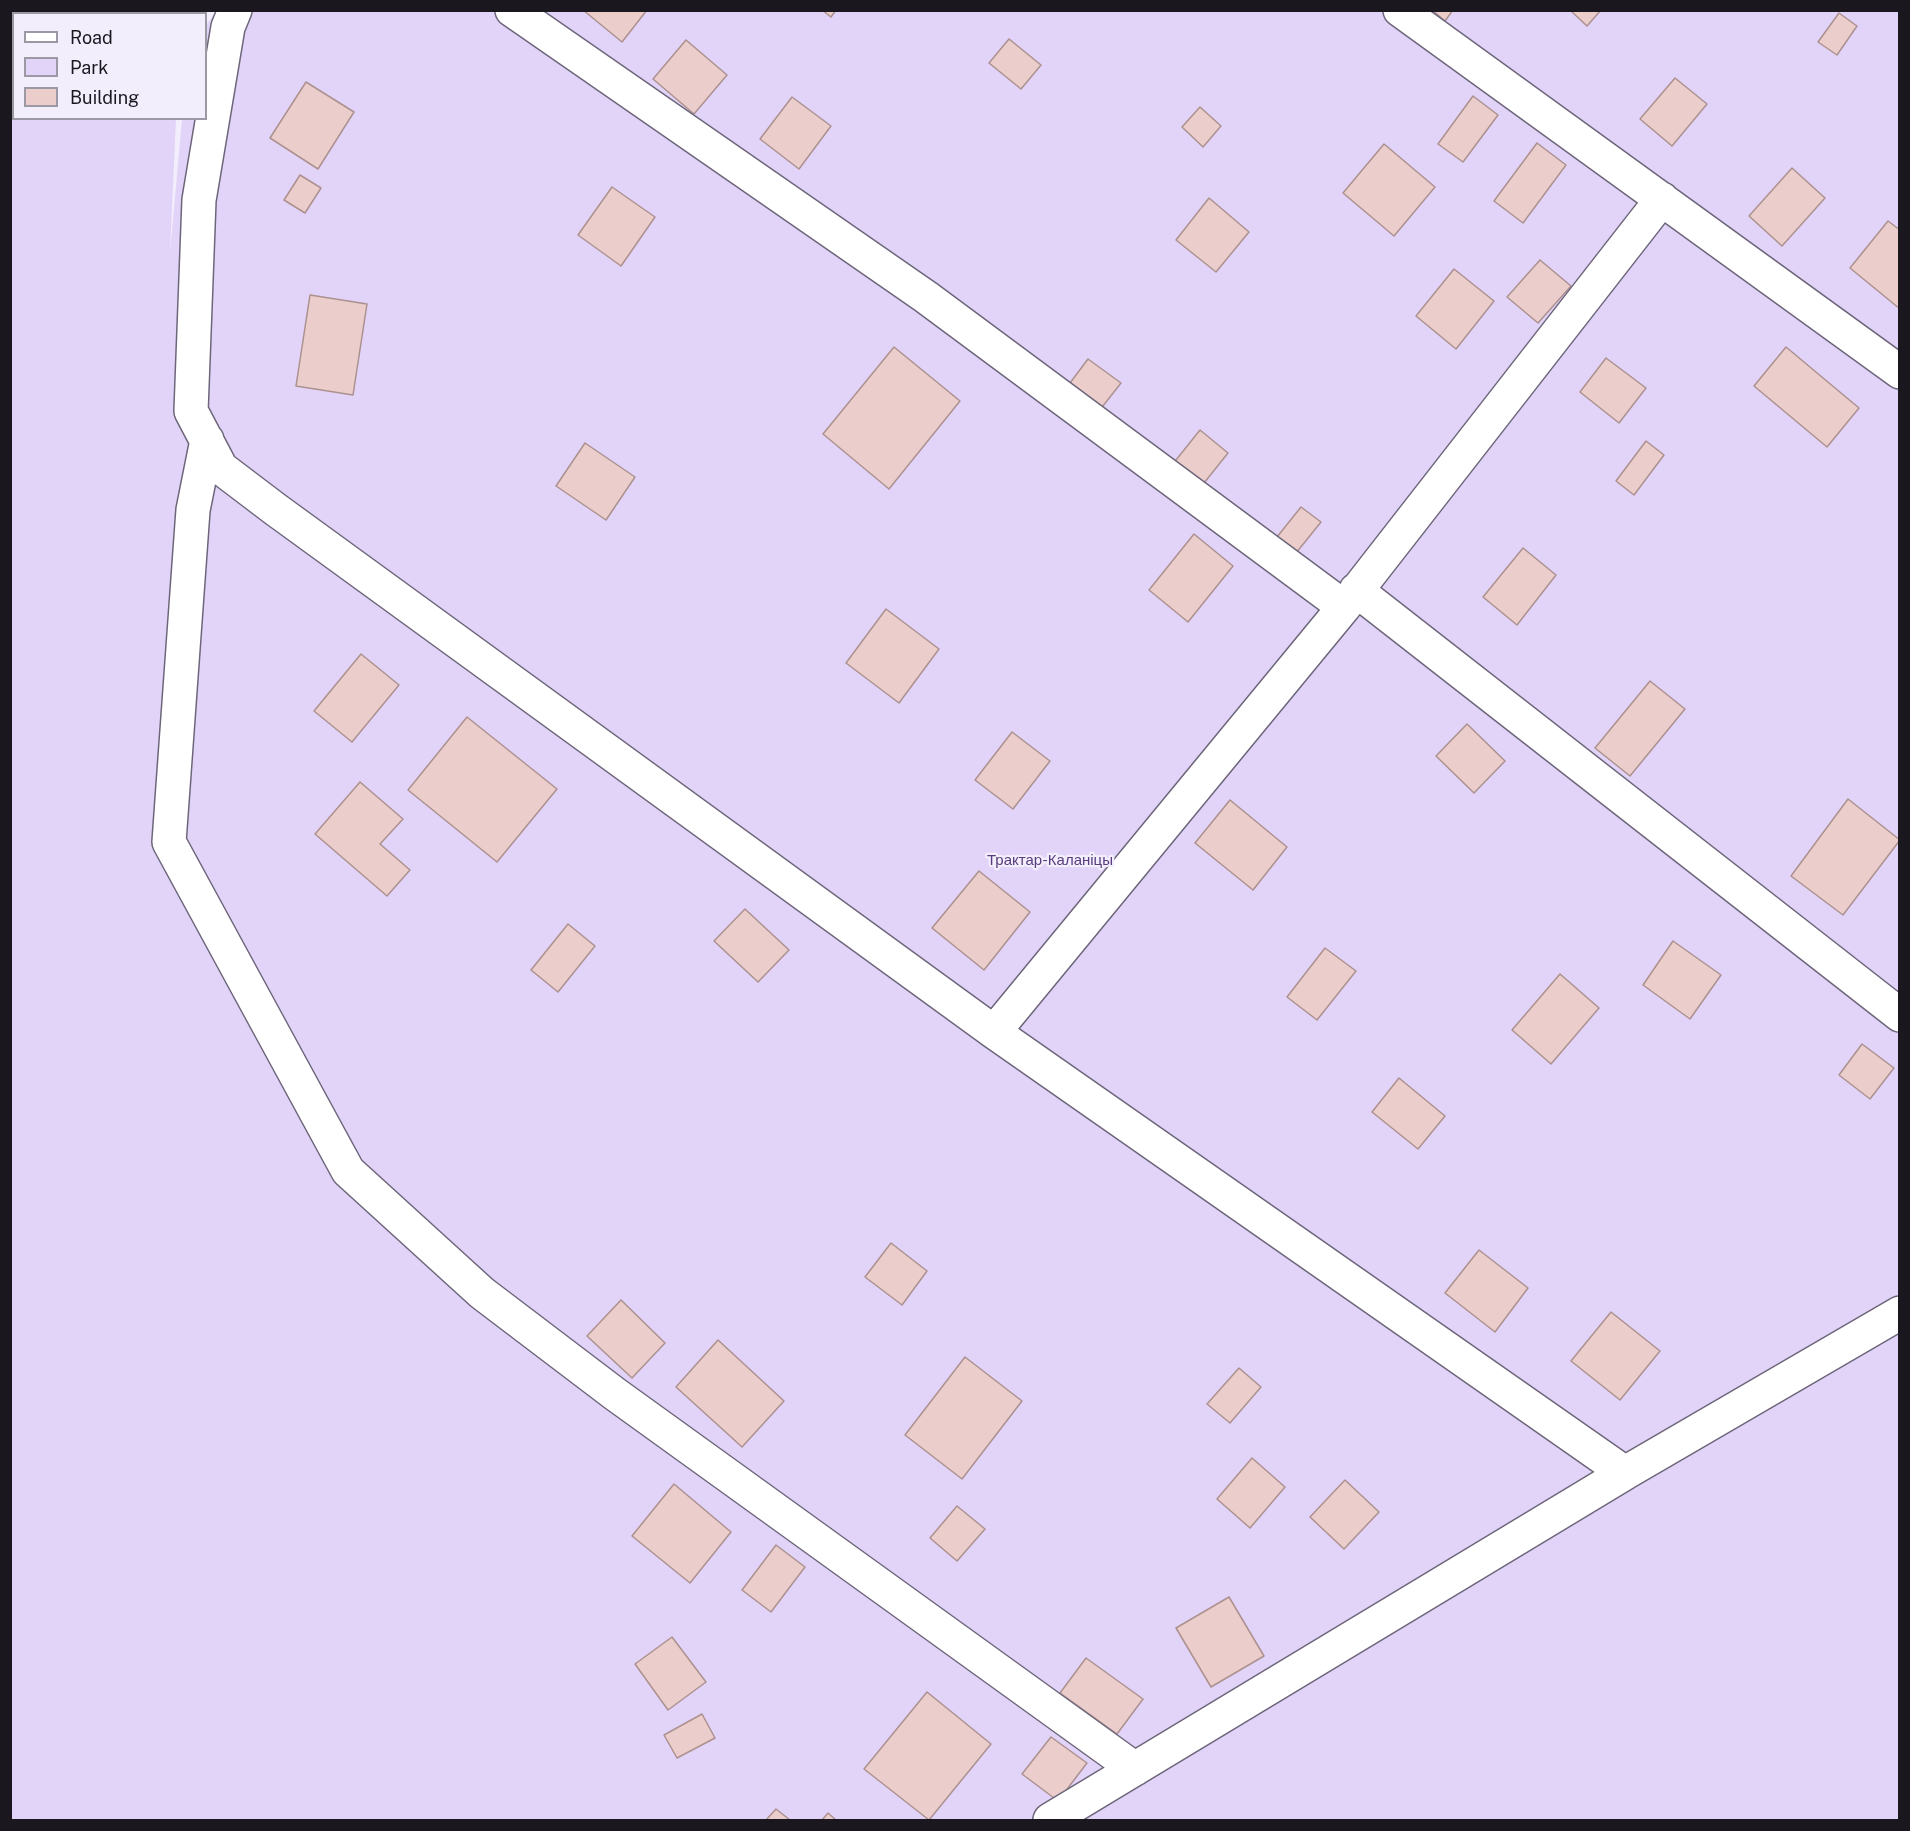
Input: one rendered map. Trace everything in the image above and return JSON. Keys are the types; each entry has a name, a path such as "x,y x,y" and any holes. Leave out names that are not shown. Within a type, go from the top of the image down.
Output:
{"lane":[{"path":"235,10 228,27 199,200 191,411 221,468 994,1032 1625,1473"},
{"path":"512,10 926,297 1350,598 1899,1015"},
{"path":"1400,10 1899,372"},
{"path":"994,1032 1350,598 1662,199"},
{"path":"207,440 193,510 169,842 348,1171 482,1293 615,1394 1135,1769"},
{"path":"1050,1821 1625,1473 1899,1313"}],"green space":[{"name":"Трактар-Каланіцы","path":"11,11 181,11 12,12 12,120 176,120 170,253 182,120 207,120 207,24 217,11 1899,11 1899,1820 11,1820"}],"building":[{"path":"583,10 647,10 622,42"},
{"path":"822,10 836,10 831,17"},
{"path":"1432,10 1453,10 1445,21"},
{"path":"1570,10 1601,10 1587,26"},
{"path":"1839,13 1857,26 1837,55 1818,42"},
{"path":"1009,39 1041,65 1021,89 989,63"},
{"path":"686,40 727,75 694,114 653,79"},
{"path":"1675,78 1707,104 1672,146 1640,119"},
{"path":"306,82 354,112 318,169 270,138"},
{"path":"1473,96 1498,115 1463,162 1438,144"},
{"path":"792,97 831,126 799,169 760,139"},
{"path":"1200,107 1221,126 1203,147 1182,127"},
{"path":"1537,143 1566,165 1523,223 1494,201"},
{"path":"1384,144 1435,187 1394,236 1343,193"},
{"path":"1792,168 1825,198 1782,246 1749,216"},
{"path":"300,175 321,188 305,213 284,200"},
{"path":"612,187 655,217 621,266 578,235"},
{"path":"1209,198 1249,232 1216,272 1176,240"},
{"path":"1888,221 1900,230 1900,309 1850,268"},
{"path":"1540,260 1571,286 1538,323 1507,297"},
{"path":"1454,269 1494,301 1456,349 1416,316"},
{"path":"310,295 367,304 353,395 296,386"},
{"path":"894,347 960,401 889,489 823,434"},
{"path":"1786,347 1859,408 1827,447 1754,386"},
{"path":"1606,358 1646,388 1619,423 1580,392"},
{"path":"1088,359 1121,383 1099,411 1067,387"},
{"path":"1200,430 1228,453 1200,488 1172,465"},
{"path":"1646,441 1664,455 1634,495 1616,481"},
{"path":"585,443 635,477 606,520 556,486"},
{"path":"1301,507 1321,522 1296,553 1277,537"},
{"path":"1194,534 1233,566 1188,622 1149,590"},
{"path":"1523,548 1556,575 1517,625 1483,597"},
{"path":"886,609 939,649 899,703 846,663"},
{"path":"361,654 399,685 352,742 314,711"},
{"path":"1650,681 1685,709 1630,776 1595,748"},
{"path":"467,717 557,789 497,862 408,790"},
{"path":"1467,724 1505,761 1474,793 1436,756"},
{"path":"1012,732 1050,761 1013,809 975,780"},
{"path":"360,782 403,819 380,844 410,870 387,896 315,834"},
{"path":"1848,799 1900,840 1843,915 1791,876"},
{"path":"1230,800 1287,847 1253,890 1195,843"},
{"path":"979,871 1030,912 984,970 932,928"},
{"path":"745,909 789,950 758,982 714,941"},
{"path":"568,924 595,946 558,992 531,970"},
{"path":"1673,941 1721,975 1690,1019 1643,985"},
{"path":"1325,948 1356,971 1317,1020 1287,997"},
{"path":"1560,974 1599,1008 1551,1064 1512,1030"},
{"path":"1862,1044 1894,1068 1870,1099 1839,1075"},
{"path":"1399,1078 1445,1116 1418,1149 1372,1112"},
{"path":"891,1243 927,1271 902,1305 865,1277"},
{"path":"1479,1250 1528,1288 1495,1332 1445,1293"},
{"path":"621,1300 665,1343 632,1378 587,1336"},
{"path":"1611,1312 1660,1351 1620,1400 1571,1361"},
{"path":"718,1340 784,1401 742,1447 676,1387"},
{"path":"965,1357 1022,1401 962,1479 905,1435"},
{"path":"1239,1368 1261,1387 1230,1423 1207,1404"},
{"path":"1252,1458 1285,1487 1250,1528 1217,1499"},
{"path":"1345,1480 1379,1512 1344,1549 1310,1517"},
{"path":"674,1484 731,1532 690,1583 632,1536"},
{"path":"957,1506 985,1529 957,1561 930,1538"},
{"path":"776,1545 805,1567 771,1612 742,1590"},
{"path":"1229,1597 1264,1656 1211,1687 1176,1628"},
{"path":"672,1637 706,1682 668,1710 635,1664"},
{"path":"1086,1658 1143,1699 1117,1734 1060,1693"},
{"path":"927,1692 991,1744 929,1820 864,1769"},
{"path":"702,1714 715,1738 677,1758 664,1735"},
{"path":"1051,1737 1087,1763 1058,1801 1022,1774"},
{"path":"776,1809 790,1820 766,1820"},
{"path":"828,1813 836,1820 822,1820"}]}
